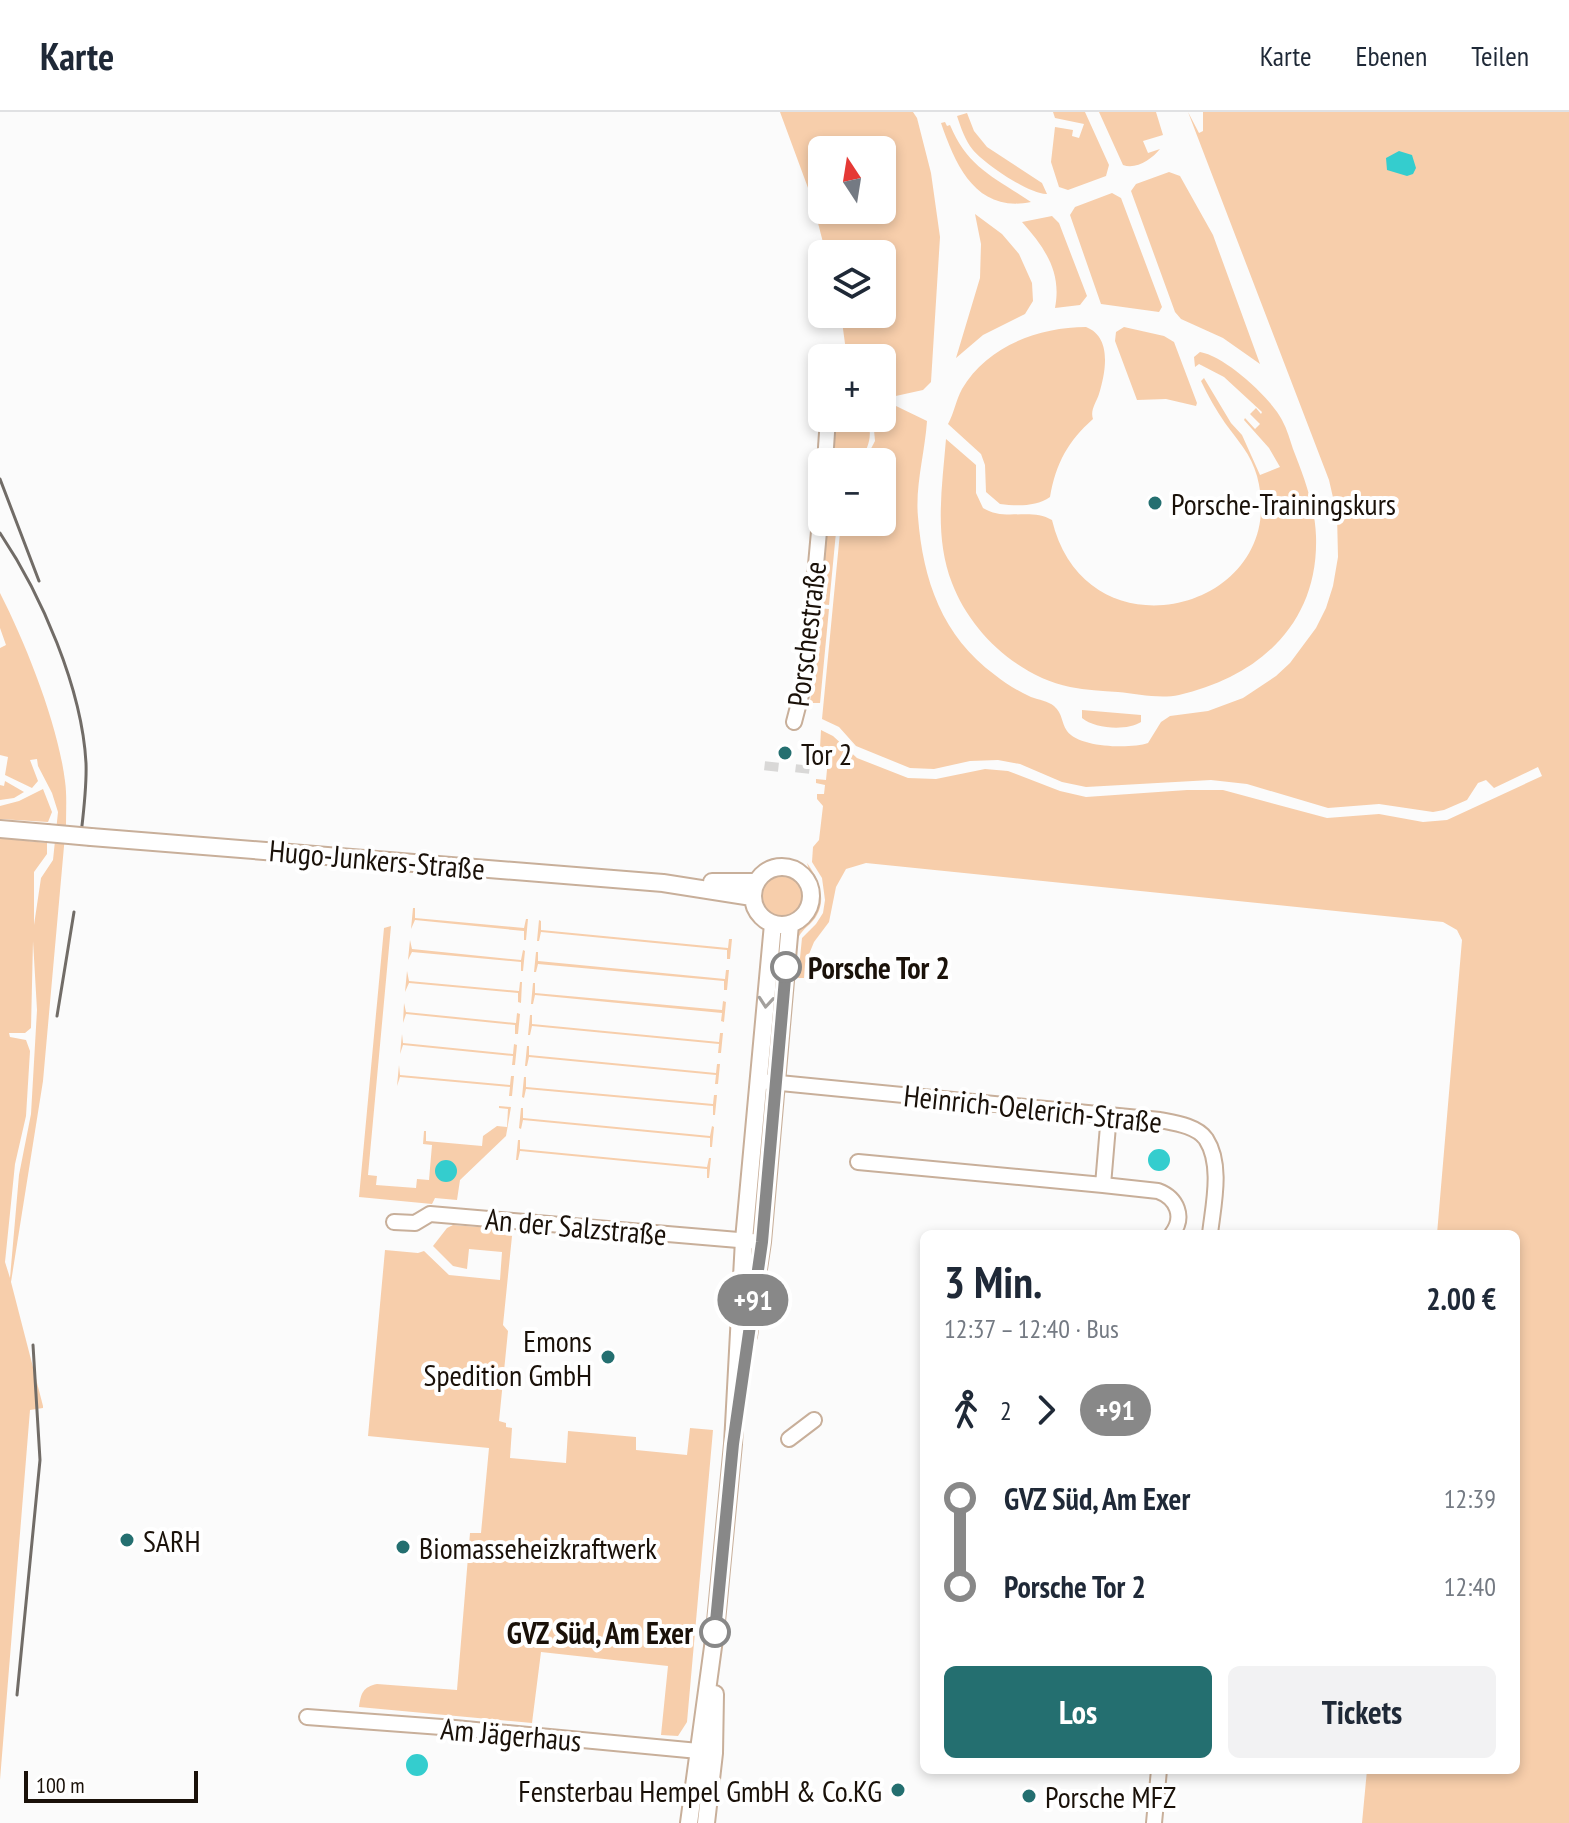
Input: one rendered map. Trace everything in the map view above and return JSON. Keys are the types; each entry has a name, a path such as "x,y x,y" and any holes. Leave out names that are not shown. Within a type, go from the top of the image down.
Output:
{"street":[{"name":"Porschestraße","path":"794,722 806,676 819,536"},
{"name":"Hugo-Junkers-Straße","path":"0,829 754,889"},
{"path":"780,867 798,871 805,878 811,895 806,913 782,924 758,914 754,889 765,872 780,867"},
{"path":"733,1444 762,1242 768,1082 782,924"},
{"path":"706,1823 706,1752 733,1444 744,1240 768,1082"},
{"name":"Heinrich-Oelerich-Straße","path":"768,1082 1109,1114 1187,1126 1206,1138 1213,1159 1215,1183 1210,1230"},
{"path":"1103,1185 1109,1114"},
{"path":"858,1162 1158,1191 1173,1200 1179,1216 1175,1230"},
{"name":"An der Salzstraße","path":"394,1222 415,1223 430,1214 762,1242"},
{"path":"789,1439 814,1420"},
{"name":"Am Jägerhaus","path":"307,1717 706,1752"},
{"path":"689,1823 706,1752"},
{"path":"1154,1823 1159,1774"}],"shaded area":[{"path":"780,112 913,112 931,173 940,237 931,382 923,390 896,396 896,344 845,344 843,328 896,328 896,240 822,240 818,224 896,224 896,136 808,136 808,188"},
{"path":"1053,112 1085,112 1109,165 1106,176 1068,190 1059,187 1051,162 1055,127 1073,130 1072,136 1079,138 1084,124 1055,118"},
{"path":"1099,112 1156,112 1163,135 1143,141 1148,153 1160,149 1143,163 1123,165"},
{"path":"1188,112 1199,133 1203,131 1203,112 1569,112 1569,1823 1362,1823 1367,1774 1520,1774 1520,1230 1437,1230 1462,940 1457,930 1443,922 866,863 846,869 836,887 829,922 814,942 805,964 804,978 798,978 802,938 823,913 825,900 822,878 812,862 813,847 819,840 823,806 817,794 824,794 825,785 816,783 816,779 826,780 829,749 820,748 821,730 833,736 857,758 908,778 936,779 985,769 1008,771 1060,791 1086,797 1223,790 1327,818 1379,814 1423,822 1447,820 1542,776 1538,767 1494,788 1486,780 1478,783 1467,800 1433,812 1379,804 1328,808 1247,784 1211,780 1086,787 1062,782 1020,764 998,760 970,761 934,769 910,768 856,746 839,727 822,719 840,536 896,536 896,448 871,448 874,432 896,432 896,406 927,421 918,517 931,584 949,624 977,660 1012,687 1054,706 1073,737 1093,744 1130,746 1148,743 1161,722 1170,716 1208,711 1243,698 1290,663 1316,628 1333,586 1338,557 1337,515 1329,480"},
{"path":"967,113 974,131 987,147 1042,183 1047,194 1030,190 1008,178 973,150 957,116"},
{"path":"945,122 974,162 1031,202 1012,204 996,200 971,183 954,155 941,123"},
{"path":"1169,172 1180,176 1213,235 1260,364 1223,338 1181,319 1175,312 1131,191 1136,184"},
{"path":"1112,193 1121,198 1162,307 1159,312 1101,304 1070,215 1075,207"},
{"path":"975,214 1002,234 1019,254 1032,283 1033,301 1025,314 983,335 956,358 980,278 981,244"},
{"path":"1052,216 1059,223 1087,296 1080,305 1055,308 1056,283 1050,261 1022,222"},
{"path":"1086,327 1100,338 1105,356 1104,375 1093,419 1064,454 1050,497 1032,504 1000,504 986,492 985,465 981,454 948,424 960,393 972,374 1015,342 1050,331"},
{"path":"1124,327 1164,336 1174,342 1196,406 1166,399 1137,400 1115,341 1116,332"},
{"path":"1200,352 1234,369 1268,401 1284,423 1301,470 1311,503 1316,536 1314,567 1307,595 1295,620 1278,642 1258,660 1208,687 1179,695 1156,696 1076,688 1032,673 999,650 984,635 971,619 952,583 941,530 946,439 976,465 976,493 983,508 1000,514 1044,516 1052,520 1072,565 1103,593 1141,605 1181,602 1217,587 1245,560 1260,522 1254,468 1244,448 1212,403 1201,381 1204,378 1231,423 1242,435 1260,475 1280,467 1269,448 1244,420 1255,429 1260,424 1250,414 1256,408 1262,412 1224,377 1199,364 1195,367 1194,357"},
{"path":"836,432 870,432 867,448 834,448"},
{"path":"826,536 836,536 829,605 819,604"},
{"path":"0,593 30,660 56,735 66,786 66,824 43,1081 11,1282 43,1408 30,1410 0,1780 0,838 47,843 47,854 34,872 34,925 41,878 53,860 58,812 37,759 30,760 38,781 32,788 5,775 8,757 0,755 0,648 6,645 0,628","holes":["33,941 37,1010 31,1114 19,1175 10,1278 5,1262 15,1164 26,1116 30,1051 26,1040 10,1037 9,1033 25,1033 31,1028"]},
{"path":"819,608 829,609 820,703 810,703"},
{"path":"1082,710 1141,715 1141,722 1120,728 1103,726 1082,718"},
{"path":"5,781 24,792 14,798 0,800 0,785 4,786"},
{"path":"43,789 52,812 48,822 0,819 0,806"},
{"path":"807,863 819,886 820,909 796,946 796,932 813,915 818,899"},
{"path":"782,874 798,880 804,896 798,912 782,918 766,912 760,896 766,880"},
{"path":"413,908 415,918 524,928 528,919 526,940 524,931 415,920 411,929"},
{"path":"539,920 541,930 728,948 729,939 732,939 730,959 727,959 727,950 541,932 537,941"},
{"path":"391,926 368,1175 377,1176 376,1185 416,1188 417,1179 429,1180 432,1145 423,1144 424,1131 426,1141 482,1146 483,1136 497,1126 507,1127 508,1109 499,1106 511,1107 506,1136 460,1180 457,1200 435,1198 432,1204 359,1197 384,928"},
{"path":"410,940 412,949 521,960 523,950 523,971 521,962 412,952 408,960"},
{"path":"536,952 538,961 725,979 726,970 729,970 727,990 724,990 724,981 538,964 534,972"},
{"path":"407,971 409,981 519,991 522,982 521,1003 518,1002 518,993 409,983 405,992"},
{"path":"533,983 535,993 722,1010 723,1001 726,1002 724,1022 721,1021 722,1013 535,995 531,1004"},
{"path":"404,1003 406,1012 516,1023 517,1013 520,1014 518,1034 515,1034 515,1025 406,1014 403,1023"},
{"path":"530,1015 532,1024 719,1042 720,1033 723,1033 721,1053 718,1053 719,1044 532,1026 528,1035"},
{"path":"402,1034 403,1043 513,1054 514,1044 517,1045 515,1065 512,1065 513,1056 403,1045 400,1054"},
{"path":"527,1046 529,1055 716,1073 717,1064 720,1064 718,1084 715,1084 716,1075 529,1057 525,1066"},
{"path":"399,1065 400,1075 510,1085 511,1076 514,1076 512,1096 509,1096 510,1087 400,1077 397,1086"},
{"path":"524,1077 526,1087 713,1104 714,1095 717,1095 715,1115 713,1106 526,1089 524,1098"},
{"path":"521,1108 523,1118 710,1136 712,1126 712,1147 710,1138 523,1120 521,1129"},
{"path":"518,1140 520,1149 707,1167 711,1158 709,1178 707,1169 520,1151 516,1160"},
{"path":"453,1225 504,1229 512,1236 503,1325 508,1331 499,1421 512,1428 510,1458 566,1463 568,1431 636,1437 636,1450 687,1455 690,1428 713,1430 687,1722 678,1736 661,1735 668,1666 541,1652 532,1723 359,1707 364,1691 377,1684 457,1690 470,1533 481,1533 489,1448 368,1436 385,1250 424,1251 449,1275 500,1280 502,1252 469,1249 467,1269 453,1266 433,1246"}],"water":[{"path":"1399,151 1412,155 1416,168 1413,174 1407,176 1387,170 1386,158"},
{"path":"1159,1149 1167,1152 1170,1160 1167,1168 1159,1171 1151,1168 1148,1160 1151,1152"},
{"path":"446,1160 454,1163 457,1171 454,1179 446,1182 438,1179 435,1171 438,1163"},
{"path":"417,1754 425,1757 428,1765 425,1773 417,1776 409,1773 406,1765 409,1757"}],"tunnel":[{"path":"771,771 772,762"},
{"path":"802,773 803,765"}],"railway":[{"path":"0,479 39,581"},
{"path":"0,533 44,613 77,704 86,763 80,843"},
{"path":"57,1016 74,912"},
{"path":"17,1695 40,1460 33,1345"}],"bus line":[{"name":"+91","path":"715,1632 733,1444 762,1242 786,967"}],"place":[{"name":"Porsche-Trainingskurs","path":"1155,503"},
{"name":"Tor 2","path":"785,753"},
{"name":"Porsche Tor 2","path":"786,967"},
{"name":"Emons Spedition GmbH","path":"608,1357"},
{"name":"SARH","path":"127,1540"},
{"name":"Biomasseheizkraftwerk","path":"403,1547"},
{"name":"GVZ Süd, Am Exer","path":"715,1632"},
{"name":"Fensterbau Hempel GmbH & Co.KG","path":"898,1790"},
{"name":"Porsche MFZ","path":"1029,1796"}]}
